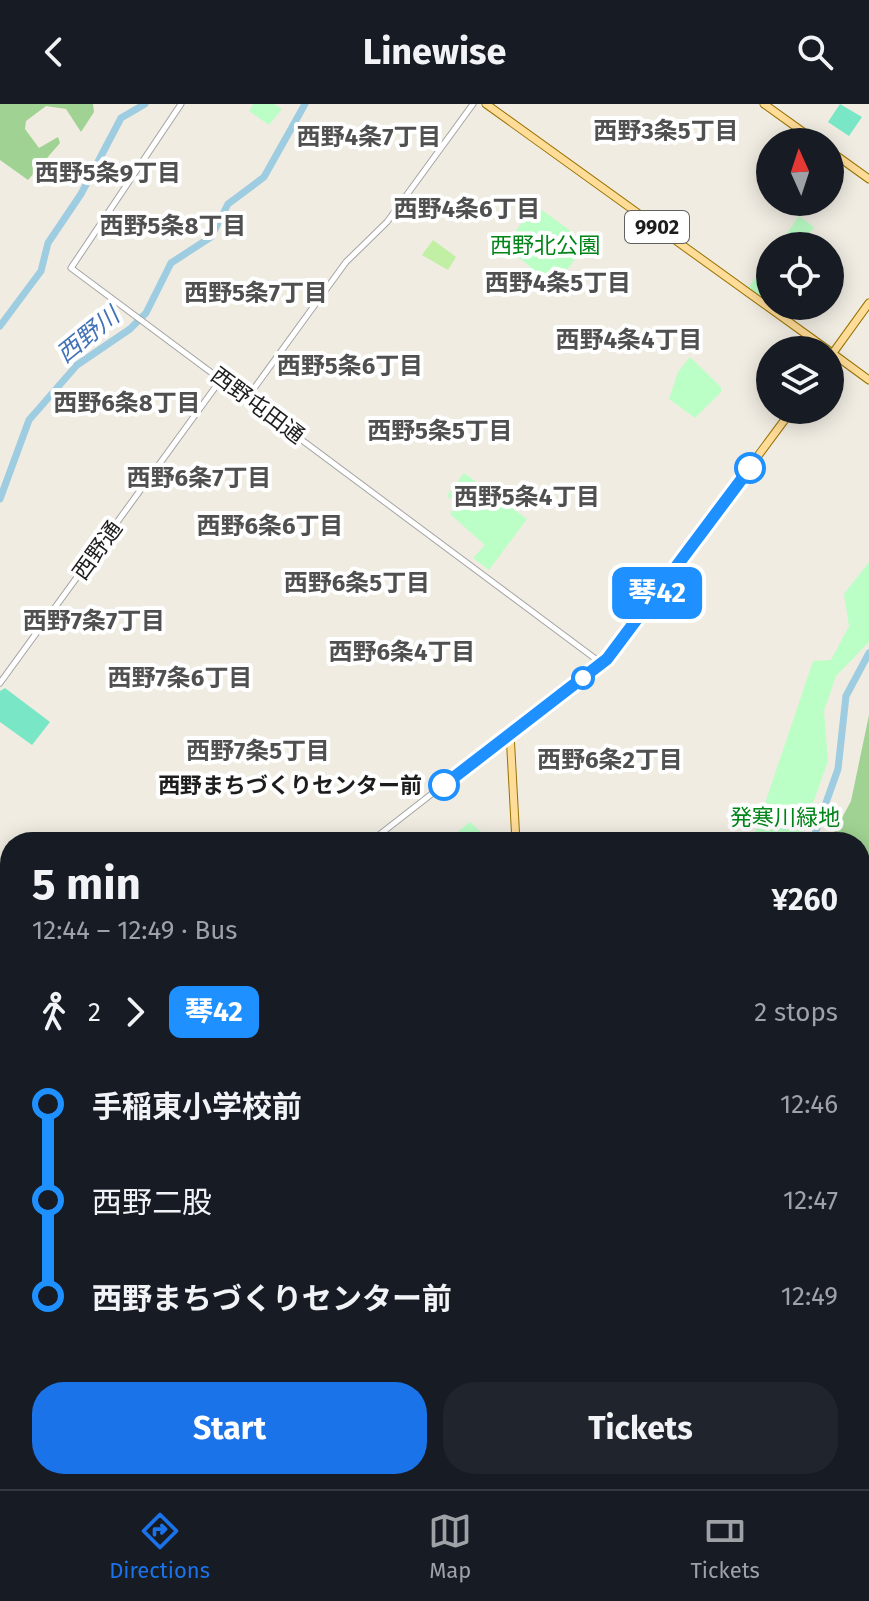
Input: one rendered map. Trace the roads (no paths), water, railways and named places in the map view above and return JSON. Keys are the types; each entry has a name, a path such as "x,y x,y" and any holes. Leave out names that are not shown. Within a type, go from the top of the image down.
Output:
{"main road":[{"name":"9902","path":"486,104 807,336"},
{"path":"764,104 797,128"},
{"path":"844,161 869,179"},
{"path":"843,336 869,303"},
{"name":"9902","path":"844,363 869,380"},
{"path":"515,832 510,733 601,663 701,537 782,424"}],"street":[{"name":"西野屯田通","path":"181,104 71,268 601,663"},
{"path":"247,398 346,262 387,222 473,104"},
{"name":"西野通","path":"0,683 222,378"},
{"path":"383,832 510,733"}],"waterway":[{"path":"0,326 41,271 48,243 81,194 121,118 145,104"},
{"name":"西野川","path":"0,499 29,420 77,365 130,329 146,313 171,263 211,237 228,204 264,177 305,104"},
{"path":"816,832 838,769 846,696 869,653"}],"place":[{"name":"西野まちづくりセンター前","path":"444,785"}],"district":[{"name":"西野3条5丁目","path":"666,131"},
{"name":"西野4条7丁目","path":"369,137"},
{"name":"西野5条9丁目","path":"108,173"},
{"name":"西野4条6丁目","path":"467,209"},
{"name":"西野5条8丁目","path":"173,226"},
{"name":"西野4条5丁目","path":"558,283"},
{"name":"西野5条7丁目","path":"256,293"},
{"name":"西野4条4丁目","path":"629,340"},
{"name":"西野5条6丁目","path":"350,366"},
{"name":"西野6条8丁目","path":"127,403"},
{"name":"西野5条5丁目","path":"440,431"},
{"name":"西野6条7丁目","path":"199,478"},
{"name":"西野5条4丁目","path":"527,497"},
{"name":"西野6条6丁目","path":"270,526"},
{"name":"西野6条5丁目","path":"357,583"},
{"name":"西野7条7丁目","path":"94,621"},
{"name":"西野6条4丁目","path":"402,652"},
{"name":"西野7条6丁目","path":"180,678"},
{"name":"西野7条5丁目","path":"258,751"},
{"name":"西野6条2丁目","path":"610,760"}],"park label":[{"name":"西野北公園","path":"545,245"},
{"name":"発寒川緑地","path":"785,817"}]}
